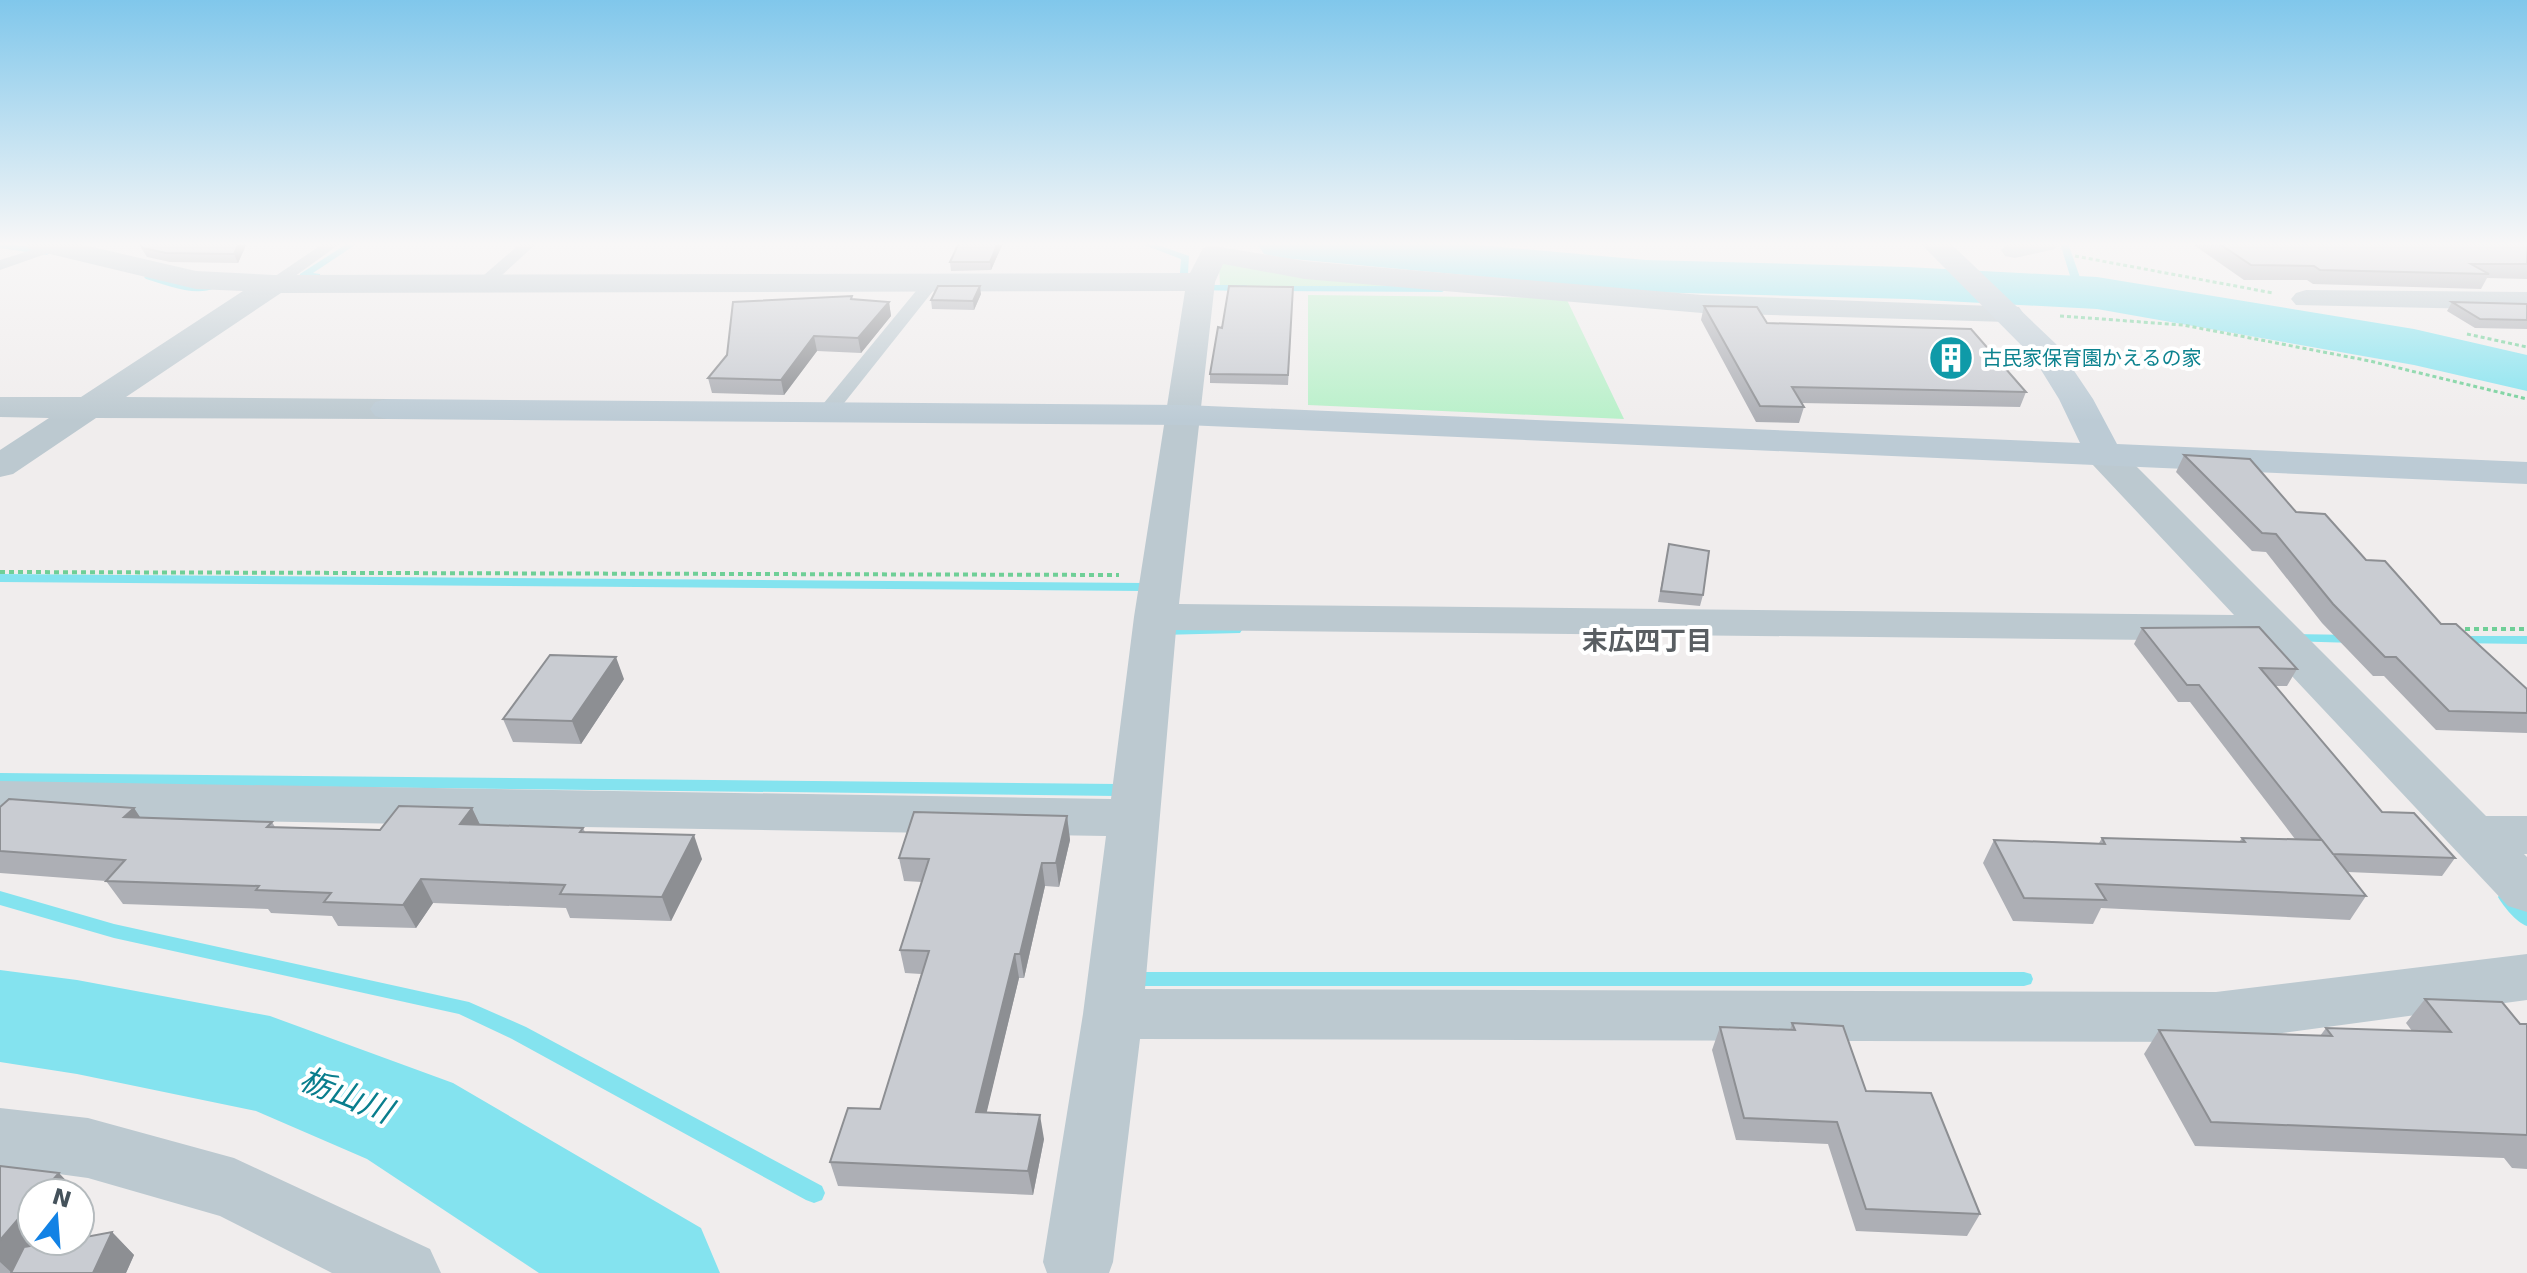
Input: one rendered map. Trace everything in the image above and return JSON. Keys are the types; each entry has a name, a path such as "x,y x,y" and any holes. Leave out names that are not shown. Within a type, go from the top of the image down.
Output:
{"street":[{"path":"0,466 246,302"},
{"path":"1078,1262 1113,1014 1159,596 1199,302"},
{"path":"1683,302 2005,309"},
{"path":"1998,302 2045,351 2076,399 2105,456 2527,891"},
{"path":"0,407 1185,415 2527,473"},
{"path":"1159,596 2272,628"},
{"path":"0,799 1136,818"},
{"path":"2474,835 2527,835"},
{"path":"1113,1014 2216,1017 2527,977"},
{"path":"0,1137 88,1148 234,1189 405,1273"}],"lane":[{"path":"826,413 915,302"}],"path":[{"path":"2005,309 2183,325 2370,361 2527,399"},
{"path":"2453,331 2527,347"},
{"path":"0,572 1159,596"},
{"path":"2447,629 2527,629"}],"green space":[{"path":"1308,302 1568,302 1624,419 1308,405"}],"building":[{"path":"733,302 889,302 858,338 814,336 781,380 708,378 727,355"},
{"path":"1226,302 1292,302 1288,375 1210,374 1218,327 1222,328"},
{"path":"2453,302 2527,304 2527,320 2480,319"},
{"path":"1704,306 1757,307 1767,323 1971,329 2026,392 1792,387 1804,407 1760,406"},
{"path":"2184,455 2250,459 2296,512 2325,514 2366,560 2385,561 2441,624 2456,624 2527,689 2527,713 2449,711 2396,657 2385,657 2333,604 2276,534 2262,533"},
{"path":"1669,544 1709,551 1703,595 1661,591"},
{"path":"2259,627 2297,669 2260,668 2382,812 2414,813 2455,858 2333,854 2199,685 2187,685 2142,628"},
{"path":"550,655 616,657 572,721 503,719"},
{"path":"9,799 134,808 124,817 272,822 267,827 380,830 399,806 472,808 460,824 694,835 662,897 560,894 565,885 421,879 403,905 324,902 331,893 256,890 259,886 106,881 125,860 0,851 0,807"},
{"path":"914,812 1067,816 1056,863 1042,863 1020,954 1015,954 976,1112 1040,1115 1028,1171 830,1162 848,1108 880,1109 929,951 900,950 929,859 899,858"},
{"path":"2102,838 2245,842 2242,838 2322,840 2366,896 2096,884 2106,900 2024,898 1994,840 2105,844"},
{"path":"2425,999 2502,1002 2520,1024 2527,1024 2527,1135 2211,1122 2159,1030 2332,1036 2326,1028 2451,1032"},
{"path":"1792,1023 1843,1026 1866,1091 1931,1093 1980,1214 1866,1209 1837,1122 1744,1118 1720,1027 1795,1030"},
{"path":"0,1166 59,1173 55,1177 16,1177 16,1222 0,1240"},
{"path":"112,1232 93,1273 11,1273 19,1257 96,1257 96,1235"}],"waterway":[{"path":"2152,302 2414,347 2527,373"},
{"path":"0,578 1145,587"},
{"path":"1160,631 1235,630"},
{"path":"2292,638 2355,639"},
{"path":"2456,640 2527,640"},
{"path":"0,778 1117,790"},
{"path":"2507,897 2527,919"},
{"path":"0,898 114,931 462,1007 519,1033 814,1193"},
{"path":"1128,979 2024,979"},
{"name":"栃山川","path":"0,1016 77,1027 270,1065 410,1121 654,1273"}],"place":[{"name":"古民家保育園かえるの家","path":"1951,358"}],"district":[{"name":"末広四丁目","path":"1647,641"}]}
